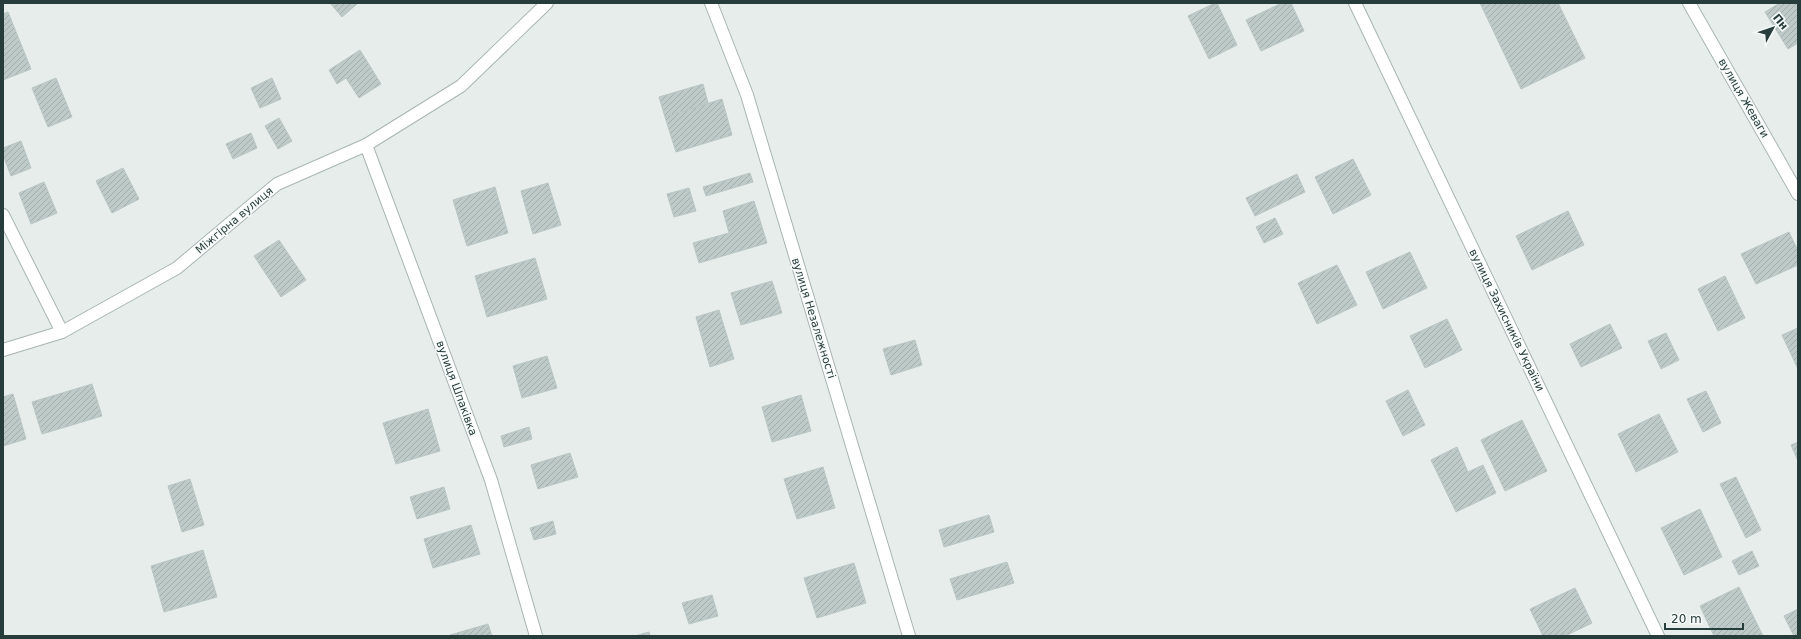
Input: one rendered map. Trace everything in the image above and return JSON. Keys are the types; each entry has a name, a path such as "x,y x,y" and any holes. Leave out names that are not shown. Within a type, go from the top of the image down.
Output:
{"street":[{"name":"Міжгірна вулиця","path":"3,350 62,332 177,268 277,184 366,145 461,86 547,3"},
{"name":"вулиця Незалежності","path":"710,3 747,95 909,636"},
{"name":"вулиця Захисників України","path":"1355,3 1658,636"},
{"name":"вулиця Жеваги","path":"1689,3 1798,194"},
{"name":"вулиця Шпаківка","path":"366,145 491,480 536,636"},
{"path":"3,215 62,332"}],"building":[{"path":"330,3 358,3 342,17"},
{"path":"1217,3 1237,45 1209,59 1188,16"},
{"path":"1282,3 1291,3 1304,31 1261,51 1246,20"},
{"path":"1480,3 1558,3 1585,58 1521,89"},
{"path":"1780,3 1798,3 1798,43 1788,49 1765,12"},
{"path":"8,12 31,69 3,80 3,14"},
{"path":"360,50 381,84 359,98 346,78 337,84 329,70"},
{"path":"56,78 72,117 48,127 32,88"},
{"path":"272,78 281,99 260,108 251,88"},
{"path":"703,84 708,103 665,117 659,97"},
{"path":"722,99 732,135 676,152 665,117"},
{"path":"279,118 292,141 278,149 265,126"},
{"path":"251,133 257,148 233,159 226,144"},
{"path":"21,141 31,168 11,176 3,155 3,148"},
{"path":"1353,159 1371,195 1333,214 1315,177"},
{"path":"123,168 139,199 112,213 96,181"},
{"path":"750,173 753,182 706,196 703,187"},
{"path":"1297,174 1305,192 1255,216 1246,198"},
{"path":"44,182 57,213 31,224 19,193"},
{"path":"548,183 561,225 533,234 521,191"},
{"path":"495,187 508,233 467,246 453,200"},
{"path":"689,188 696,211 674,217 667,194"},
{"path":"754,201 767,243 699,263 693,243 729,233 723,211"},
{"path":"1568,211 1584,245 1532,270 1516,236"},
{"path":"1275,218 1283,234 1264,243 1256,227"},
{"path":"1789,232 1798,251 1798,265 1756,284 1741,254"},
{"path":"279,240 306,280 281,297 254,256"},
{"path":"1410,252 1427,288 1383,309 1366,272"},
{"path":"535,258 547,299 487,317 475,276"},
{"path":"1337,265 1357,305 1317,324 1298,283"},
{"path":"1725,276 1745,318 1718,331 1698,289"},
{"path":"772,281 782,313 741,325 731,293"},
{"path":"719,310 734,359 710,367 696,317"},
{"path":"1447,319 1462,350 1425,368 1410,336"},
{"path":"1610,324 1622,348 1581,367 1570,344"},
{"path":"1798,328 1798,369 1782,335"},
{"path":"1666,333 1679,360 1661,369 1648,341"},
{"path":"915,340 922,365 891,375 883,349"},
{"path":"547,356 557,388 522,398 513,366"},
{"path":"92,384 102,416 42,434 32,402"},
{"path":"1408,390 1425,425 1403,436 1386,401"},
{"path":"1706,391 1721,423 1703,432 1687,399"},
{"path":"13,394 26,439 3,446 3,397"},
{"path":"801,395 811,431 772,442 762,407"},
{"path":"428,409 440,451 396,464 383,423"},
{"path":"1659,414 1678,452 1636,472 1618,434"},
{"path":"1522,420 1547,471 1505,491 1481,440"},
{"path":"529,427 532,439 504,447 501,436"},
{"path":"1798,442 1798,461 1791,445"},
{"path":"1457,447 1468,472 1483,465 1496,493 1456,512 1431,460"},
{"path":"570,453 578,477 538,489 531,465"},
{"path":"823,467 835,508 797,519 784,479"},
{"path":"1736,477 1761,530 1746,538 1720,484"},
{"path":"190,479 204,525 182,532 168,486"},
{"path":"444,487 450,509 417,519 410,497"},
{"path":"1700,509 1722,557 1684,575 1661,528"},
{"path":"989,515 994,532 944,547 939,530"},
{"path":"553,521 556,534 534,540 530,528"},
{"path":"471,525 480,554 433,568 424,539"},
{"path":"203,550 217,597 164,612 151,566"},
{"path":"1752,551 1759,566 1739,575 1732,561"},
{"path":"1007,562 1014,583 957,600 950,579"},
{"path":"854,563 866,603 817,618 804,578"},
{"path":"1739,587 1763,636 1714,636 1700,606"},
{"path":"1575,588 1592,623 1565,636 1543,636 1530,609"},
{"path":"712,595 718,616 689,624 682,603"},
{"path":"1798,609 1798,636 1794,636 1784,616"},
{"path":"488,624 492,636 450,636 450,635"},
{"path":"649,632 650,636 635,636"}]}
